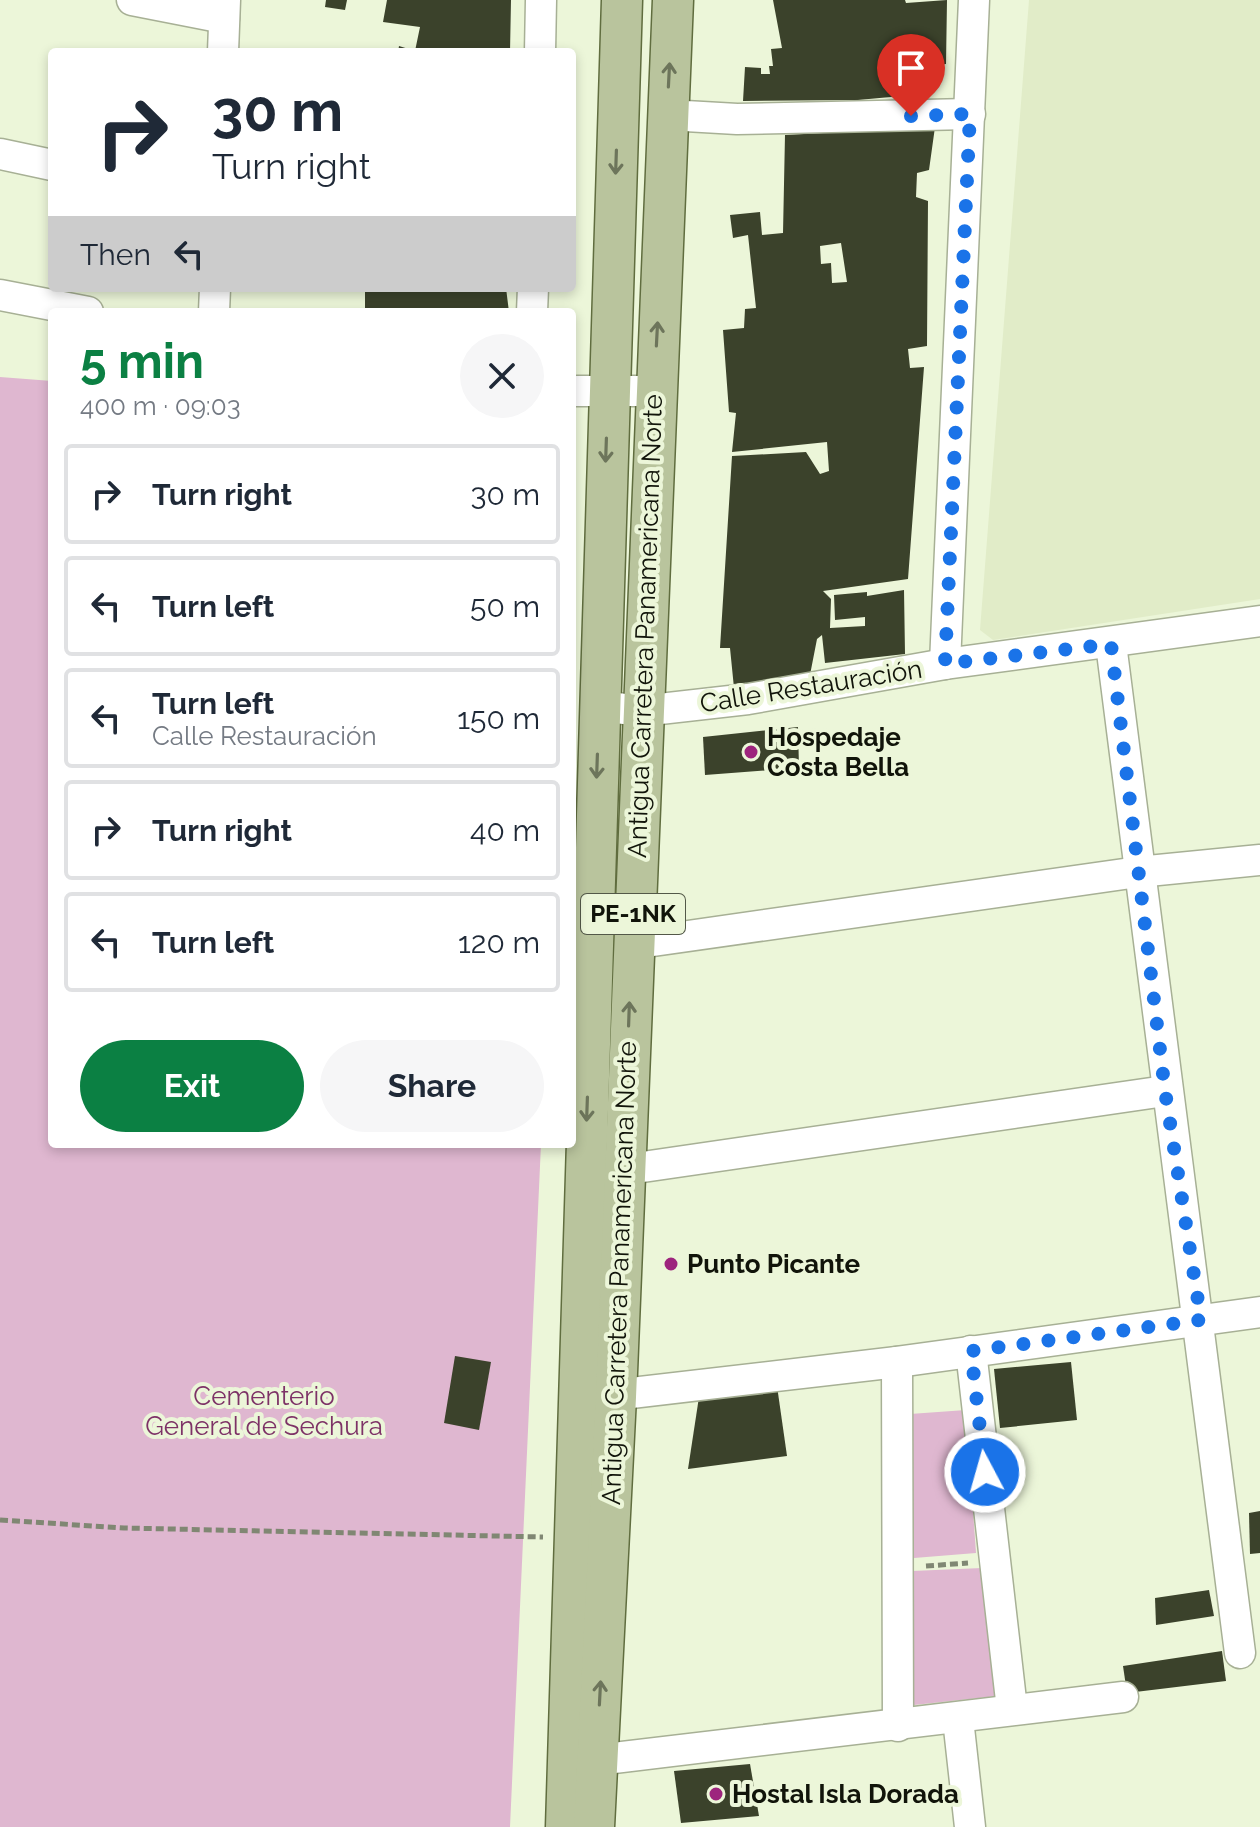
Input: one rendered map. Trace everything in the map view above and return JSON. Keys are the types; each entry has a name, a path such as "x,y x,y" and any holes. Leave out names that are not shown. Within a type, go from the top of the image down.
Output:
{"main road":[{"name":"Antigua Carretera Panamericana Norte","path":"594,1827 597,1760 599,706 590,391 622,0"},
{"name":"Antigua Carretera Panamericana Norte","path":"566,1827 597,1397 622,1170 673,0"}],"street":[{"path":"132,0 224,9 223,48"},
{"path":"540,48 541,0"},
{"path":"945,664 974,0"},
{"path":"668,115 737,119 970,114"},
{"path":"0,154 48,164"},
{"path":"0,295 67,308"},
{"path":"590,391 655,391"},
{"name":"Calle Restauración","path":"599,706 642,711 748,699 945,664 1111,644 1260,621"},
{"path":"1111,644 1165,1091 1201,1320 1240,1653"},
{"path":"632,944 1138,872 1260,860"},
{"path":"622,1170 1165,1091"},
{"path":"597,1397 897,1362 1260,1312"},
{"path":"971,1351 1012,1709"},
{"path":"897,1362 898,1726"},
{"path":"597,1760 1123,1697"},
{"path":"958,1719 970,1827"}],"path":[{"path":"0,1520 124,1528 513,1536"},
{"path":"897,1567 995,1562"}],"shaded area":[{"path":"1029,0 1260,0 1260,599 993,640 980,630"}],"green space":[{"name":"Cementerio General de Sechura","path":"0,377 48,381 48,1148 541,1148 510,1827 0,1827"},
{"path":"966,1410 976,1553 914,1558 910,1414"},
{"path":"982,1568 997,1696 914,1705 912,1571"}],"building":[{"path":"326,0 347,0 345,10 325,7"},
{"path":"387,0 511,0 510,48 416,48 420,27 383,22"},
{"path":"773,0 905,0 906,3 947,0 946,64 937,65 934,93 858,100 743,101 745,67 761,68 761,74 770,74 769,66 773,66 771,49 782,48"},
{"path":"935,127 929,170 917,173 916,197 928,201 927,346 908,349 910,368 924,367 908,579 823,591 831,599 830,628 865,626 865,617 835,620 834,595 867,592 867,596 904,590 905,654 825,663 822,635 817,639 809,680 734,688 730,648 720,648 732,456 806,452 820,474 829,471 827,442 732,452 736,413 729,412 723,330 744,328 745,309 756,308 748,235 733,238 730,215 760,212 762,235 783,233 785,135","holes":["841,243 847,282 832,283 831,263 821,264 820,246"]},
{"path":"365,292 506,292 508,308 365,308"},
{"name":"Hospedaje Costa Bella","path":"798,727 799,768 705,775 703,737"},
{"path":"455,1356 491,1362 479,1430 444,1423"},
{"path":"1071,1362 1077,1420 1000,1428 994,1369"},
{"path":"777,1386 787,1456 688,1469 699,1397"},
{"path":"1260,1511 1260,1553 1250,1554 1249,1513"},
{"path":"1209,1590 1214,1616 1156,1625 1155,1598"},
{"path":"1222,1651 1226,1681 1127,1693 1123,1666"},
{"name":"Hostal Isla Dorada","path":"750,1764 759,1816 681,1823 674,1771"}],"place":[{"name":"Hospedaje Costa Bella","path":"751,752"},
{"name":"Punto Picante","path":"671,1264"},
{"name":"Hostal Isla Dorada","path":"716,1794"}],"route":[{"path":"911,116 970,114 945,664 1111,644 1165,1091 1201,1320 971,1351 985,1472"}]}
